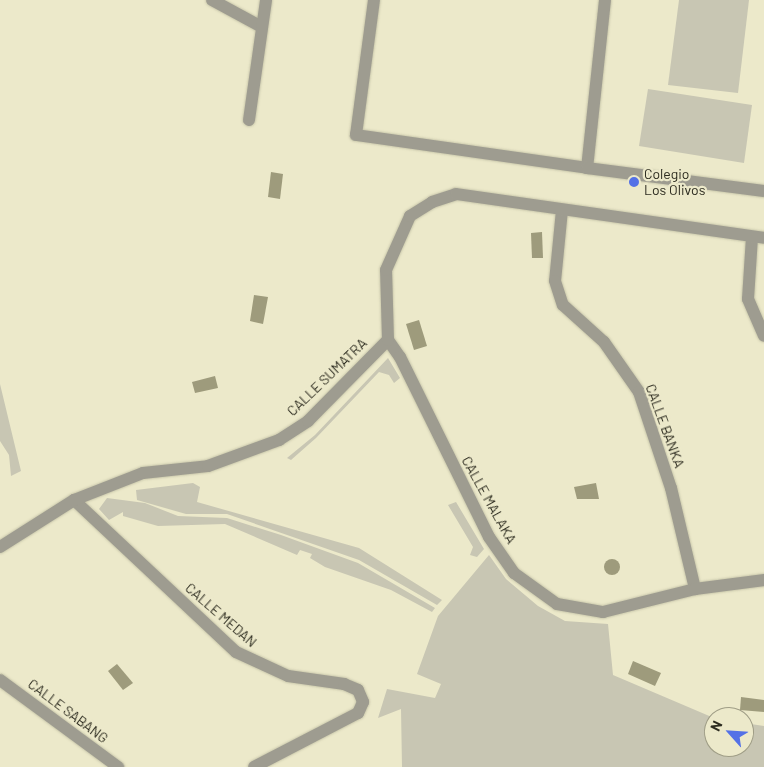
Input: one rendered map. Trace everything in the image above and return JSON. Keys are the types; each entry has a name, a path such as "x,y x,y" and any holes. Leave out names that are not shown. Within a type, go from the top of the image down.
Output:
{"street":[{"path":"212,0 260,26"},
{"path":"249,120 260,26 266,0"},
{"path":"374,0 356,135 764,191"},
{"path":"587,168 605,0"},
{"name":"CALLE SUMATRA","path":"0,546 74,500 143,473 208,466 279,440 308,421 388,340 386,270 410,216 456,194 758,238"},
{"name":"CALLE BANKA","path":"562,210 555,281 564,305 608,347 639,392 671,488 695,589"},
{"path":"758,238 748,299 764,336"},
{"name":"CALLE MALAKA","path":"388,340 400,357 489,537 514,573 557,604 603,612 695,589 764,580"},
{"name":"CALLE MEDAN","path":"74,500 236,652 288,676 344,684 358,690 363,702 358,713 254,767"},
{"name":"CALLE SABANG","path":"0,680 118,767"}],"shaded area":[{"path":"679,0 749,0 738,93 668,85"},
{"path":"648,89 752,105 744,163 639,146"},
{"path":"271,172 283,174 280,199 268,197"},
{"path":"542,232 543,258 532,258 531,233"},
{"path":"254,295 268,297 263,324 250,321"},
{"path":"419,320 427,346 414,350 406,324"},
{"path":"388,358 400,378 394,383 389,375 379,372 316,438 291,460 287,458 315,435"},
{"path":"215,376 218,388 195,393 192,382"},
{"path":"0,384 21,471 11,476 9,455 0,441"},
{"path":"193,483 200,487 197,502 359,548 442,600 437,605 359,560 227,514 186,514 137,500 136,490"},
{"path":"596,483 599,499 577,499 574,487"},
{"path":"107,498 145,503 178,516 227,518 281,535 358,563 435,608 432,612 391,590 325,567 310,558 312,554 300,550 297,555 225,524 158,526 123,516 123,512 109,520 99,509"},
{"path":"456,502 484,549 477,557 470,555 473,547 448,505"},
{"path":"489,555 506,579 538,606 565,621 608,624 613,675 704,714 704,757 754,757 754,724 764,726 764,767 402,767 401,709 378,718 387,689 435,698 441,684 417,674 438,616"},
{"path":"609,559 615,559 620,564 618,573 609,575 604,570 604,564"},
{"path":"633,661 661,673 655,686 628,674"},
{"path":"117,664 133,683 123,690 108,671"},
{"path":"741,697 764,700 764,712 754,711 754,707 740,707"}],"place":[{"name":"Colegio Los Olivos","path":"634,182"}]}
